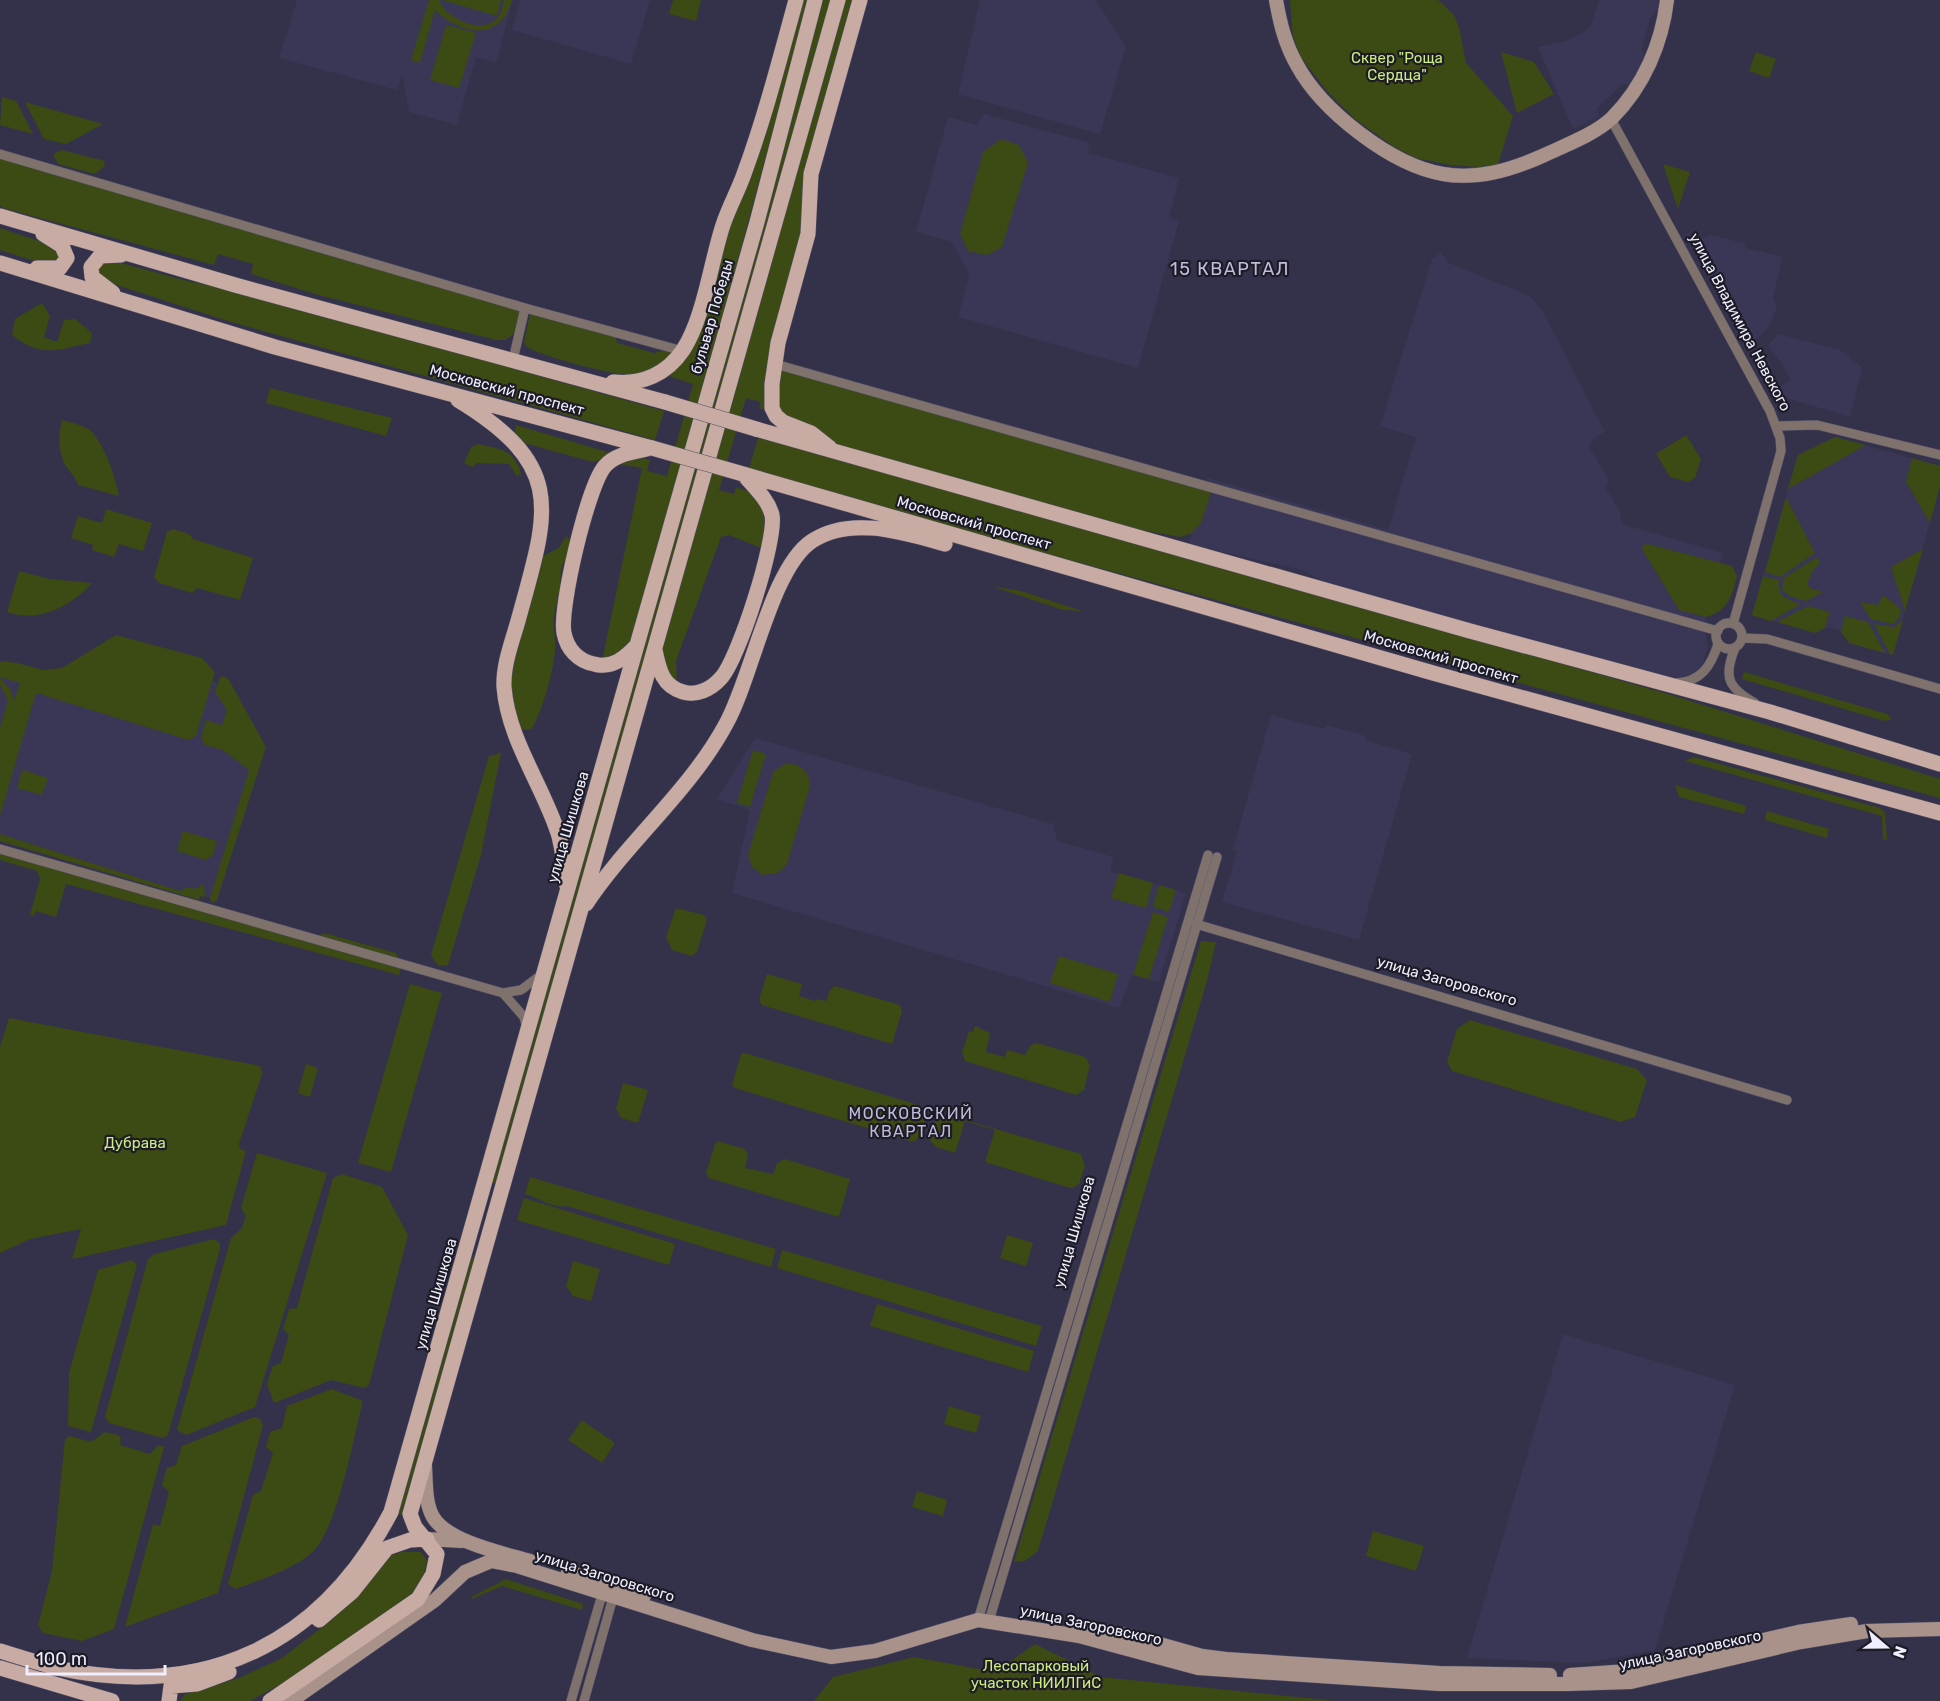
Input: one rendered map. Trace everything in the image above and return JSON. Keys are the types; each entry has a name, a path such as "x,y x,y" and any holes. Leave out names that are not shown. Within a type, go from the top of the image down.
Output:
{"main road":[{"path":"582,378 627,383 650,379 666,368 683,351 693,331 724,223 759,130 796,0"},
{"name":"бульвар Победы","path":"639,643 757,222 815,0"},
{"path":"743,474 769,506 773,532 770,548 752,605 722,678 700,693 687,693 674,689 665,682 654,648 838,0"},
{"path":"835,452 811,433 783,422 776,416 771,398 778,343 808,234 811,174 860,0"},
{"name":"Московский проспект","path":"0,216 136,256 582,378 1458,628 1668,683 1940,764"},
{"path":"4,264 56,270 65,264 67,258 62,246 22,222"},
{"path":"121,299 92,277 91,267 100,256 136,256"},
{"name":"Московский проспект","path":"4,264 275,347 652,448 1433,673 1940,813"},
{"path":"442,391 491,421 510,437 527,458 542,495 537,543 506,663 504,686 516,732 559,836 568,895"},
{"path":"639,643 629,654 611,665 592,664 583,660 574,655 567,644 564,632 564,608 587,507 599,474 605,466 620,455 652,448"},
{"path":"578,916 595,890 698,768 719,737 734,707 785,573 792,561 811,542 840,531 879,529 897,531 976,552 1031,558"},
{"name":"улица Шишкова","path":"270,1701 315,1679 418,1599 433,1574 437,1554 415,1527 410,1515 425,1466 475,1252 485,1186 639,643"},
{"name":"улица Шишкова","path":"0,1651 56,1668 83,1672 135,1676 188,1674 252,1654 311,1616 367,1555 391,1512 475,1252 500,1191 654,648"},
{"path":"485,1186 500,1191"},
{"path":"83,1672 170,1693 278,1651 352,1592 387,1548 393,1529 391,1512"},
{"path":"387,1548 410,1540 427,1539"},
{"path":"0,1668 87,1697 112,1701"}],"street":[{"path":"1276,0 1282,31 1297,66 1341,118 1365,136 1414,165 1445,174 1469,176 1499,172 1546,154 1611,119 1638,86 1653,57 1668,0"},
{"name":"улица Владимира Невского","path":"1611,119 1777,426 1817,425 1940,455"},
{"path":"0,154 525,308 683,351"},
{"path":"513,360 525,308"},
{"path":"775,364 1718,631"},
{"path":"1733,624 1780,451 1777,426"},
{"path":"1718,631 1726,624 1733,624 1740,631 1742,638"},
{"path":"1668,683 1690,681 1702,675 1712,661 1719,644 1718,631"},
{"path":"1742,638 1735,648 1729,667 1732,686 1738,693 1770,712"},
{"path":"1742,638 1767,639 1940,688"},
{"path":"1719,644 1727,649 1735,648"},
{"path":"0,849 503,993 521,990 535,982 547,969"},
{"name":"улица Шишкова","path":"1213,856 1196,924 984,1617 1213,856"},
{"name":"улица Загоровского","path":"1196,924 1787,1100"},
{"path":"503,993 524,1017 529,1033"},
{"name":"улица Загоровского","path":"425,1466 428,1498 434,1518 462,1541 754,1634 833,1650 984,1617 1131,1636 1202,1656 1226,1659 1439,1673 1568,1675 1629,1671 1798,1632 1866,1622 1940,1620"},
{"path":"427,1539 462,1541"},
{"name":"улица Загоровского","path":"291,1701 315,1679 435,1600 465,1572 490,1561 609,1589"},
{"path":"571,1701 609,1589"},
{"path":"584,1701 609,1589"},
{"name":"улица Загоровского","path":"984,1617 1127,1647 1198,1668 1439,1684 1630,1682 1801,1642 1866,1631 1940,1629"}],"shaded area":[{"path":"297,0 513,0 496,63 476,57 457,125 409,112 402,75 397,90 279,58"},
{"path":"520,0 650,0 631,64 512,30"},
{"path":"980,0 1096,0 1126,47 1100,134 958,94"},
{"path":"1599,0 1659,0 1658,10 1650,18 1642,50 1646,62 1630,85 1623,84 1597,108 1599,116 1573,129 1538,47 1566,41 1586,31 1592,23"},
{"path":"984,114 1090,143 1088,153 1179,178 1169,218 1179,221 1138,368 958,317 969,275 952,242 916,232 948,117 977,125"},
{"path":"1686,234 1707,238 1710,235 1744,243 1746,248 1783,257 1773,298 1777,307 1768,328 1749,345 1745,347"},
{"path":"1441,253 1449,263 1530,296 1542,310 1605,432 1593,439 1589,447 1609,480 1606,488 1620,512 1622,524 1723,553 1707,611 1705,632 1708,648 1699,674 1684,681 1461,621 1320,580 1302,570 1188,544 1208,478 1388,530 1416,437 1380,426 1432,259"},
{"path":"1778,334 1840,350 1862,367 1850,417 1790,399 1774,391 1791,380 1781,362 1768,346"},
{"path":"1835,437 1940,466 1940,486 1893,655 1849,643 1839,630 1828,627 1815,633 1752,615 1798,455"},
{"path":"112,648 221,684 252,770 214,899 201,895 199,900 0,841 0,661 58,678"},
{"path":"1271,715 1324,729 1326,725 1366,736 1365,740 1412,754 1359,940 1222,902 1237,851 1233,849"},
{"path":"755,738 1053,824 1057,841 1114,857 1110,871 1186,893 1159,982 1132,975 1119,1008 732,893 750,810 717,799"},
{"path":"1563,1334 1735,1385 1655,1650 1585,1663 1467,1658"}],"green space":[{"path":"429,0 439,0 450,14 467,23 486,25 500,14 504,0 512,0 499,23 489,29 468,29 456,25 435,10 420,63 411,60"},
{"path":"442,0 501,0 497,16"},
{"path":"673,0 701,0 696,21 669,14"},
{"path":"801,0 808,0 704,385 629,647 602,661 642,468 619,464 638,457 650,460 647,471 667,476 693,384 665,375 675,370 689,354 699,330 727,231"},
{"path":"823,0 833,0 497,1184 491,1182 716,391"},
{"path":"845,0 854,0 803,223 765,410 759,408 761,402 746,398 719,490 734,494 736,487 755,494 765,509 764,549 729,535 721,537 676,661 677,684 668,671 662,650 831,41"},
{"name":"Сквер \"Роща Сердца\"","path":"1290,0 1438,0 1454,15 1459,27 1466,63 1513,116 1498,164 1481,167 1450,165 1416,158 1394,147 1355,119 1326,90 1301,57 1293,37"},
{"path":"446,25 476,33 459,88 430,80"},
{"path":"1501,52 1534,62 1554,94 1517,113"},
{"path":"1756,52 1776,59 1769,78 1749,71"},
{"path":"2,97 16,101 33,134 0,125"},
{"path":"25,102 103,124 66,144 44,139"},
{"path":"1001,139 1019,145 1028,163 1002,247 987,255 968,251 960,234 983,152"},
{"path":"62,150 105,161 104,167 96,173 91,173 58,164 53,154"},
{"path":"0,158 520,311 516,332 506,340 496,340 315,294 251,274 253,264 218,254 214,265 3,208 0,206"},
{"path":"1663,164 1690,172 1678,209"},
{"path":"0,228 57,247 63,255 50,266 0,250"},
{"path":"110,260 191,282 215,285 664,411 655,440 231,322 104,281 99,278 96,264"},
{"path":"42,303 50,316 44,337 57,342 64,320 75,319 92,333 90,343 49,350 32,347 12,335 15,319"},
{"path":"530,314 615,335 617,343 654,353 668,349 672,354 656,367 636,375 599,370 564,361 527,347 524,342"},
{"path":"775,364 1212,489 1201,523 1192,533 1180,537 1121,526 835,452 783,422 771,398"},
{"path":"270,388 392,418 386,436 266,403"},
{"path":"62,420 83,426 93,433 109,463 119,496 78,485 61,455"},
{"path":"516,425 611,453 609,457 593,462 524,443 515,432"},
{"path":"759,435 1671,695 1940,779 1940,798 748,472"},
{"path":"1686,435 1701,459 1695,478 1688,482 1670,477 1656,454"},
{"path":"1835,437 1866,445 1788,489 1798,455"},
{"path":"478,444 510,454 521,473 517,477 509,464 477,463 472,467 464,463 471,447"},
{"path":"1912,458 1940,466 1940,486 1930,523 1906,482"},
{"path":"1786,497 1815,553 1780,577 1765,572"},
{"path":"106,509 152,523 143,551 119,544 114,557 92,550 93,545 71,538 78,516 102,523"},
{"path":"173,529 189,534 193,539 253,558 240,600 197,588 192,593 159,583 154,577 167,532"},
{"path":"566,536 570,540 569,557 562,567 555,614 552,670 547,691 532,729 525,730 518,727 507,682 541,557 559,548"},
{"path":"1648,544 1732,566 1737,576 1728,602 1719,611 1706,617 1679,610 1642,549 1643,545"},
{"path":"1923,549 1905,611 1891,567"},
{"path":"1817,557 1820,563 1813,570 1807,584 1810,588 1823,592 1806,601 1789,596 1782,589 1784,578"},
{"path":"19,571 50,579 92,583 84,592 53,611 19,615 7,612"},
{"path":"1763,576 1779,580 1781,594 1801,604 1771,621 1752,615"},
{"path":"991,586 1021,591 1085,612 1060,609"},
{"path":"1883,595 1901,609 1900,617 1893,624 1871,619 1860,602 1878,605"},
{"path":"1808,606 1830,612 1825,628 1815,633 1777,622"},
{"path":"1845,616 1868,622 1885,653 1849,643 1841,632"},
{"path":"1903,620 1893,655 1890,654 1874,624 1894,627"},
{"path":"116,635 202,658 215,672 196,736 189,740 36,693 0,816 0,728 8,700 0,685 0,678 11,690 14,701 20,683 0,677 0,661 43,670 62,668"},
{"path":"1744,672 1887,714 1892,719 1885,721 1742,679"},
{"path":"224,676 229,680 266,747 217,900 212,903 210,898 249,770 223,750 205,745 201,738 206,720 222,725 227,710 215,692 220,677"},
{"path":"753,750 766,754 750,807 737,803"},
{"path":"501,753 481,855 448,965 438,966 431,955 489,756"},
{"path":"1694,757 1880,808 1885,813 1887,840 1883,839 1882,816 1685,761"},
{"path":"785,764 795,764 803,769 808,776 810,786 787,864 778,873 763,875 752,867 748,855 773,772"},
{"path":"22,770 48,778 42,795 17,788"},
{"path":"1675,785 1746,806 1744,814 1679,797"},
{"path":"1767,811 1829,829 1827,838 1765,820"},
{"path":"183,831 217,841 213,855 206,860 177,851"},
{"path":"0,834 180,891 187,887 194,889 204,884 205,897 200,896 199,900 0,841"},
{"path":"0,849 313,939 324,933 396,953 402,964 399,975 66,884 56,917 36,911 34,916 30,915 40,879 37,871 0,860"},
{"path":"1119,873 1153,883 1146,908 1111,898"},
{"path":"1159,885 1176,890 1169,912 1153,907"},
{"path":"676,908 704,915 707,920 697,952 692,956 672,950 666,937"},
{"path":"1153,912 1168,917 1149,979 1133,975"},
{"path":"1201,941 1216,942 1207,981 1038,1551 1025,1561 1014,1562"},
{"path":"1059,956 1118,974 1110,1002 1050,983"},
{"path":"767,974 802,984 799,996 815,1001 816,999 826,1001 830,990 835,986 900,1005 902,1011 892,1044 762,1005 759,1000"},
{"path":"410,984 442,993 391,1172 358,1163"},
{"name":"Дубрава","path":"9,1018 261,1066 260,1070 263,1071 239,1144 240,1149 246,1151 226,1225 72,1259 81,1229 30,1239 0,1253 0,1047"},
{"path":"1470,1020 1637,1069 1647,1080 1635,1117 1621,1122 1452,1071 1447,1062 1457,1029"},
{"path":"975,1026 990,1033 986,1052 1005,1057 1007,1050 1025,1055 1031,1045 1037,1043 1085,1057 1090,1065 1084,1090 1076,1095 965,1061 962,1052 969,1031 973,1032"},
{"path":"745,1053 922,1106 926,1115 921,1134 915,1141 909,1141 735,1088 732,1085 741,1054"},
{"path":"306,1064 318,1068 310,1097 298,1093"},
{"path":"623,1083 648,1090 638,1123 621,1118 616,1109"},
{"path":"941,1113 1081,1154 1085,1166 1079,1184 1072,1188 1067,1187 985,1162 995,1130 965,1121 955,1153 936,1147 929,1139 936,1118"},
{"path":"718,1141 745,1149 748,1155 745,1168 773,1174 777,1163 785,1159 850,1179 839,1217 709,1178 706,1173"},
{"path":"257,1153 327,1173 255,1407 186,1435 177,1430 231,1238 242,1228 246,1216 241,1208"},
{"path":"342,1174 382,1187 408,1235 369,1385 364,1388 331,1380 274,1403 267,1384 273,1366 281,1363 289,1335 283,1329 289,1309 297,1308 333,1178"},
{"path":"530,1177 776,1249 771,1267 567,1206 546,1203 525,1194"},
{"path":"524,1198 675,1244 669,1265 517,1220"},
{"path":"1007,1235 1033,1243 1026,1266 1000,1258"},
{"path":"214,1239 220,1243 220,1249 168,1435 162,1438 109,1423 105,1417 148,1259 155,1254"},
{"path":"782,1250 1042,1326 1036,1346 777,1268"},
{"path":"470,1256 476,1258 403,1515 397,1514"},
{"path":"132,1260 137,1265 91,1432 68,1426 69,1373 98,1270"},
{"path":"573,1261 600,1269 591,1301 573,1296 566,1286"},
{"path":"877,1304 1034,1351 1028,1372 870,1326"},
{"path":"332,1389 363,1401 339,1497 325,1533 317,1547 301,1561 236,1589 228,1584 253,1495 261,1491 273,1453 266,1447 270,1432 282,1428 287,1406"},
{"path":"949,1406 981,1416 976,1433 944,1424"},
{"path":"254,1417 260,1419 263,1425 218,1593 125,1627 153,1524 160,1526 169,1492 162,1485 167,1468 176,1465 182,1446"},
{"path":"582,1420 615,1443 602,1463 568,1440"},
{"path":"105,1432 118,1435 121,1439 120,1445 150,1454 158,1445 164,1447 114,1629 82,1641 43,1633 38,1625 52,1571 65,1439 70,1436 91,1442"},
{"path":"917,1491 947,1500 943,1516 912,1507"},
{"path":"1373,1531 1424,1546 1416,1571 1366,1556"},
{"path":"402,1552 421,1552 427,1561 424,1574 411,1596 305,1671 250,1701 180,1701 185,1694 239,1678 282,1658 360,1594 389,1556"},
{"path":"506,1579 583,1604 582,1610 502,1586 472,1599 471,1597"},
{"name":"Лесопарковый участок НИИЛГиС","path":"1035,1644 1101,1677 1336,1701 814,1701 833,1677 914,1657 995,1672"}],"district":[{"name":"15 КВАРТАЛ","path":"1230,269"},
{"name":"МОСКОВСКИЙ КВАРТАЛ","path":"911,1122"}]}
